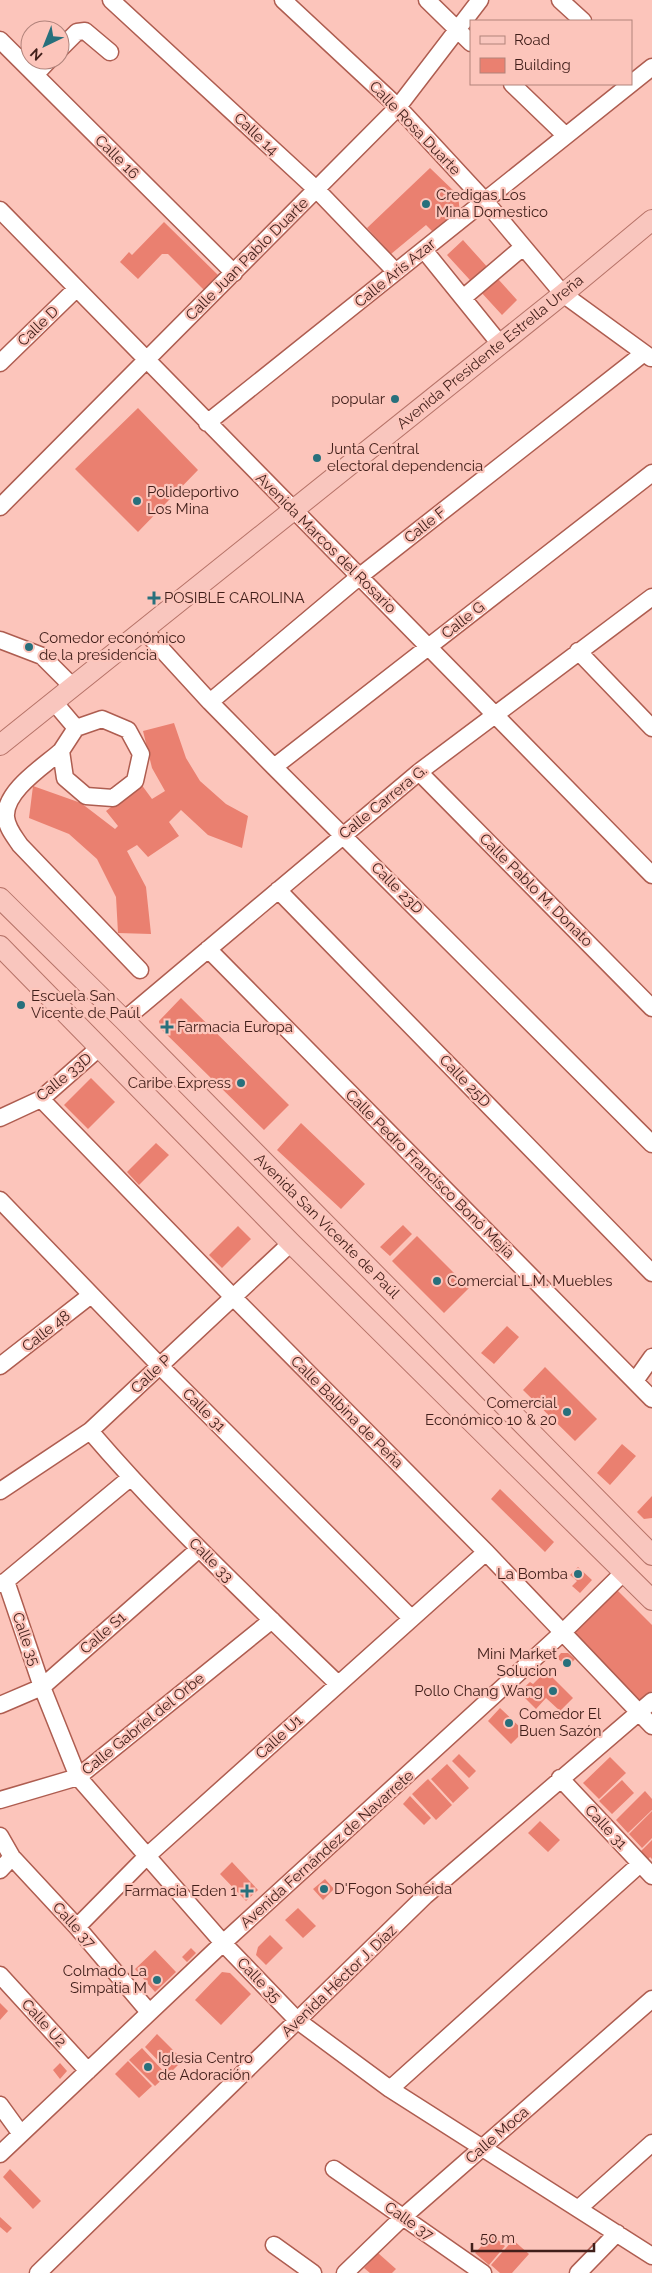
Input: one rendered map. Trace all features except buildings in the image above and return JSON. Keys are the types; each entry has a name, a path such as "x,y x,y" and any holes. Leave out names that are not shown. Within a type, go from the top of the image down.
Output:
{"main road":[{"name":"Avenida Presidente Estrella Ureña","path":"0,745 563,294 652,220"},
{"name":"Avenida San Vicente de Paúl","path":"0,898 124,1020 650,1549"},
{"path":"0,946 291,1243 652,1600"},
{"name":"Avenida Fernández de Navarrete","path":"624,1572 650,1549"}],"street":[{"name":"Calle 14","path":"112,0 316,190 396,272"},
{"name":"Calle Rosa Duarte","path":"283,0 398,107 484,201 563,294 648,356"},
{"path":"426,0 470,42"},
{"name":"Calle Juan Pablo Duarte","path":"0,506 398,107 480,0"},
{"path":"560,0 582,20"},
{"path":"70,39 77,32 85,31 110,52"},
{"name":"Calle 16","path":"0,40 234,273"},
{"path":"34,74 38,70"},
{"path":"513,85 566,136"},
{"name":"Calle Aris Azar","path":"208,423 566,136 624,85"},
{"name":"Avenida Marcos del Rosario","path":"0,210 652,875"},
{"path":"463,298 523,247"},
{"path":"424,250 500,344"},
{"name":"Calle D","path":"2,357 76,289"},
{"name":"Calle F","path":"210,702 360,576 648,356"},
{"name":"Calle G","path":"274,767 652,473"},
{"name":"Calle Carrera G.","path":"124,1020 419,772 578,651 650,602"},
{"name":"Calle 23D","path":"144,630 210,702 274,767 652,1144"},
{"path":"0,640 42,656 73,687"},
{"path":"578,651 652,728"},
{"path":"54,702 76,728"},
{"path":"62,751 65,778 86,796 113,798 135,781 141,754 128,730 102,719 76,728 62,751 20,785 9,801 6,817 10,831 20,844 140,970"},
{"name":"Calle Pablo M. Donato","path":"419,772 652,1008"},
{"name":"Calle 25D","path":"278,890 652,1273"},
{"name":"Calle Pedro Francisco Bonó Mejía","path":"208,949 652,1400"},
{"name":"Calle 33D","path":"0,1118 41,1099 100,1047"},
{"name":"Calle Balbina de Peña","path":"41,1099 232,1296 486,1552 652,1726"},
{"name":"Calle 31","path":"0,1200 160,1366 411,1618"},
{"name":"Calle P","path":"0,1492 90,1431 232,1296 291,1243"},
{"name":"Calle 48","path":"0,1366 91,1295"},
{"path":"634,1381 652,1357"},
{"name":"Calle 33","path":"90,1431 130,1478 199,1549 338,1684"},
{"path":"3,1582 130,1478"},
{"name":"Calle S1","path":"0,1705 42,1687 199,1549"},
{"name":"Calle U1","path":"77,1927 147,1856 486,1552"},
{"name":"Avenida Fernández de Navarrete","path":"0,2154 223,1943 562,1633 624,1572"},
{"name":"Calle 35","path":"3,1582 78,1777 223,1943 298,2020 390,2089 652,2256"},
{"name":"Calle Gabriel del Orbe","path":"0,1800 78,1777 272,1620"},
{"name":"Avenida Héctor J. Díaz","path":"38,2273 425,1896 560,1778 652,1701"},
{"name":"Calle 31","path":"560,1778 652,1876"},
{"name":"Calle 37","path":"0,1836 12,1857 77,1927 149,2012"},
{"path":"0,1870 12,1857"},
{"path":"390,2089 640,1864"},
{"name":"Calle U2","path":"0,1975 88,2071"},
{"name":"Calle Moca","path":"345,2273 403,2217 652,1999"},
{"path":"0,2105 21,2134"},
{"path":"579,2208 652,2143"},
{"name":"Calle 37","path":"334,2169 483,2273"},
{"path":"578,2273 617,2233"},
{"path":"274,2245 312,2273"}],"place":[{"name":"Credigas Los Mina Domestico","path":"426,204"},
{"name":"popular","path":"395,399"},
{"name":"Junta Central electoral dependencia","path":"317,458"},
{"name":"Polideportivo Los Mina","path":"137,501"},
{"name":"POSIBLE CAROLINA","path":"154,598"},
{"name":"Comedor económico de la presidencia","path":"29,647"},
{"name":"Escuela San Vicente de Paúl","path":"21,1005"},
{"name":"Farmacia Europa","path":"167,1027"},
{"name":"Caribe Express","path":"241,1083"},
{"name":"Comercial L.M. Muebles","path":"437,1281"},
{"name":"Comercial Económico 10 & 20","path":"567,1412"},
{"name":"La Bomba","path":"578,1574"},
{"name":"Mini Market Solucion","path":"567,1663"},
{"name":"Pollo Chang Wang","path":"553,1691"},
{"name":"Comedor El Buen Sazón","path":"509,1723"},
{"name":"D'Fogon Soheida","path":"324,1889"},
{"name":"Farmacia Eden 1","path":"247,1891"},
{"name":"Colmado La Simpatia M","path":"157,1980"},
{"name":"Iglesia Centro de Adoración","path":"148,2067"}]}
